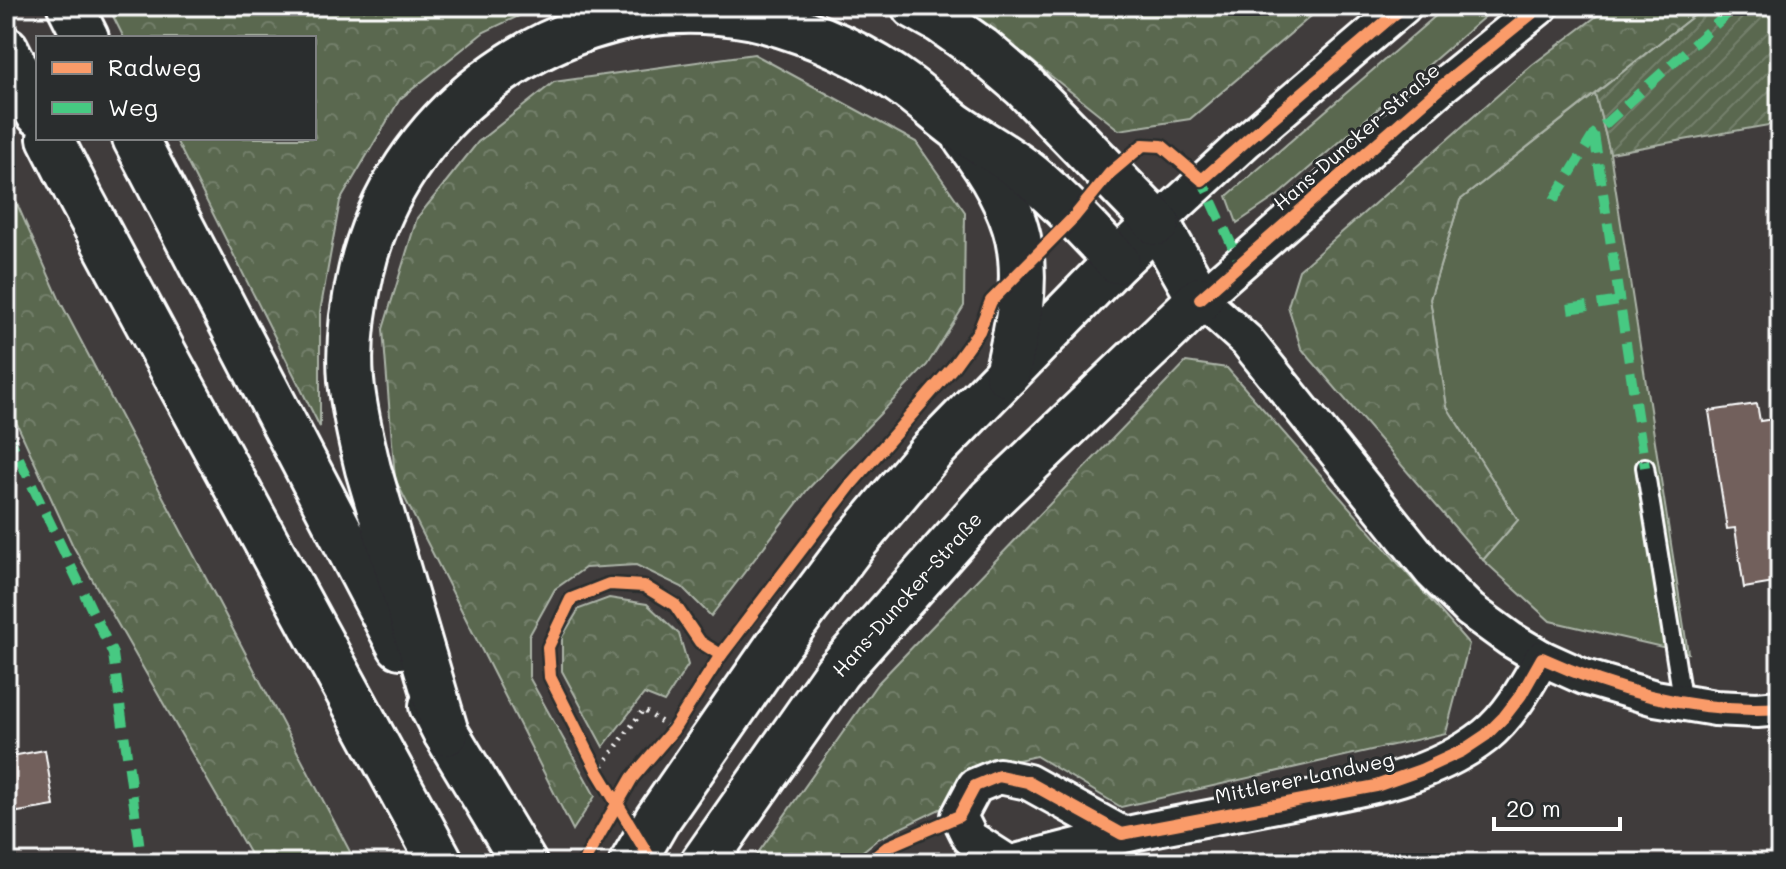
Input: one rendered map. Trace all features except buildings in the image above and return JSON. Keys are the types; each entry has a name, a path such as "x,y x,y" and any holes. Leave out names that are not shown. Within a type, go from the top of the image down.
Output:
{"main road":[{"path":"70,6 85,36"},
{"path":"914,6 982,50 1024,86 1110,173 1157,223 1200,299"},
{"path":"446,733 368,469 353,395 351,355 355,303 361,270 383,207 422,146 445,118 478,87 542,46 609,20 682,10 760,18 830,42 907,86 955,125 1006,158 1051,193 1117,261 1200,299"},
{"path":"6,49 36,109"},
{"path":"955,125 997,186 1018,237 1020,301 1007,374"},
{"path":"51,140 441,863"},
{"path":"136,140 446,733 524,863"},
{"path":"632,863 657,820 778,645 855,542 930,453 1157,223"},
{"name":"Hans-Duncker-Straße","path":"703,863 847,660 990,500 1200,299"}],"street":[{"path":"1157,223 1246,141 1404,6"},
{"name":"Hans-Duncker-Straße","path":"1200,299 1442,86 1541,6"},
{"path":"1200,299 1247,341 1432,572 1470,610 1510,639 1584,677 1655,698 1683,704 1743,709 1780,708"},
{"name":"Mittlerer Landweg","path":"1122,834 1028,782 999,776 975,786 959,816 970,838 1011,863 1122,834 1376,786 1462,751 1486,735 1521,695 1542,658"}],"lane":[{"path":"1645,467 1683,704"}],"path":[{"path":"598,772 643,710 673,730"}],"green space":[{"path":"108,6 540,6 484,32 400,99 340,201 320,312 320,427 176,140 316,140 316,36 123,36"},
{"path":"963,6 1323,6 1190,119 1119,130"},
{"path":"1447,6 1497,6 1277,196 1237,223 1227,196"},
{"path":"1610,6 1706,6 1460,200 1430,299 1447,407 1518,520 1483,560 1301,348 1288,306 1299,270 1532,65"},
{"path":"1706,6 1780,6 1780,123 1610,153 1595,94"},
{"path":"754,54 916,142 965,212 964,306 927,365 808,489 711,616 682,587 636,565 585,568 555,589 529,636 529,677 595,796 573,830 395,479 383,329 417,218 478,142 554,82"},
{"path":"1595,94 1610,153 1688,653 1550,621 1483,560 1518,520 1447,408 1430,299 1460,200"},
{"path":"6,179 61,303 356,863 255,863 73,546 6,400"},
{"path":"1186,362 1227,368 1469,644 1446,733 1121,807 1036,756 969,771 942,808 878,839 848,863 751,863 877,684"},
{"path":"609,598 647,604 679,634 688,665 664,702 644,694 603,747 562,671 562,637 579,609"}],"marked path":[{"path":"1554,200 1594,134 1736,6"},
{"path":"1594,134 1645,467"},
{"path":"1197,176 1202,180 1240,263"},
{"path":"1568,309 1620,301"},
{"path":"6,431 113,654 142,863"}],"cycle path":[{"path":"583,863 632,778 673,730 721,655 852,483 953,367 979,331 991,301 1074,217 1110,173 1143,145 1162,146 1202,180 1404,6"},
{"path":"1200,299 1442,86 1541,6"},
{"path":"653,863 598,772 550,677 548,647 571,599 609,584 644,586 675,605 700,642 721,655"},
{"path":"868,863 889,846 959,816 975,786 999,776 1028,782 1122,834 1376,786 1462,751 1486,735 1521,695 1542,658 1599,681 1658,698 1718,708 1780,708"}]}
